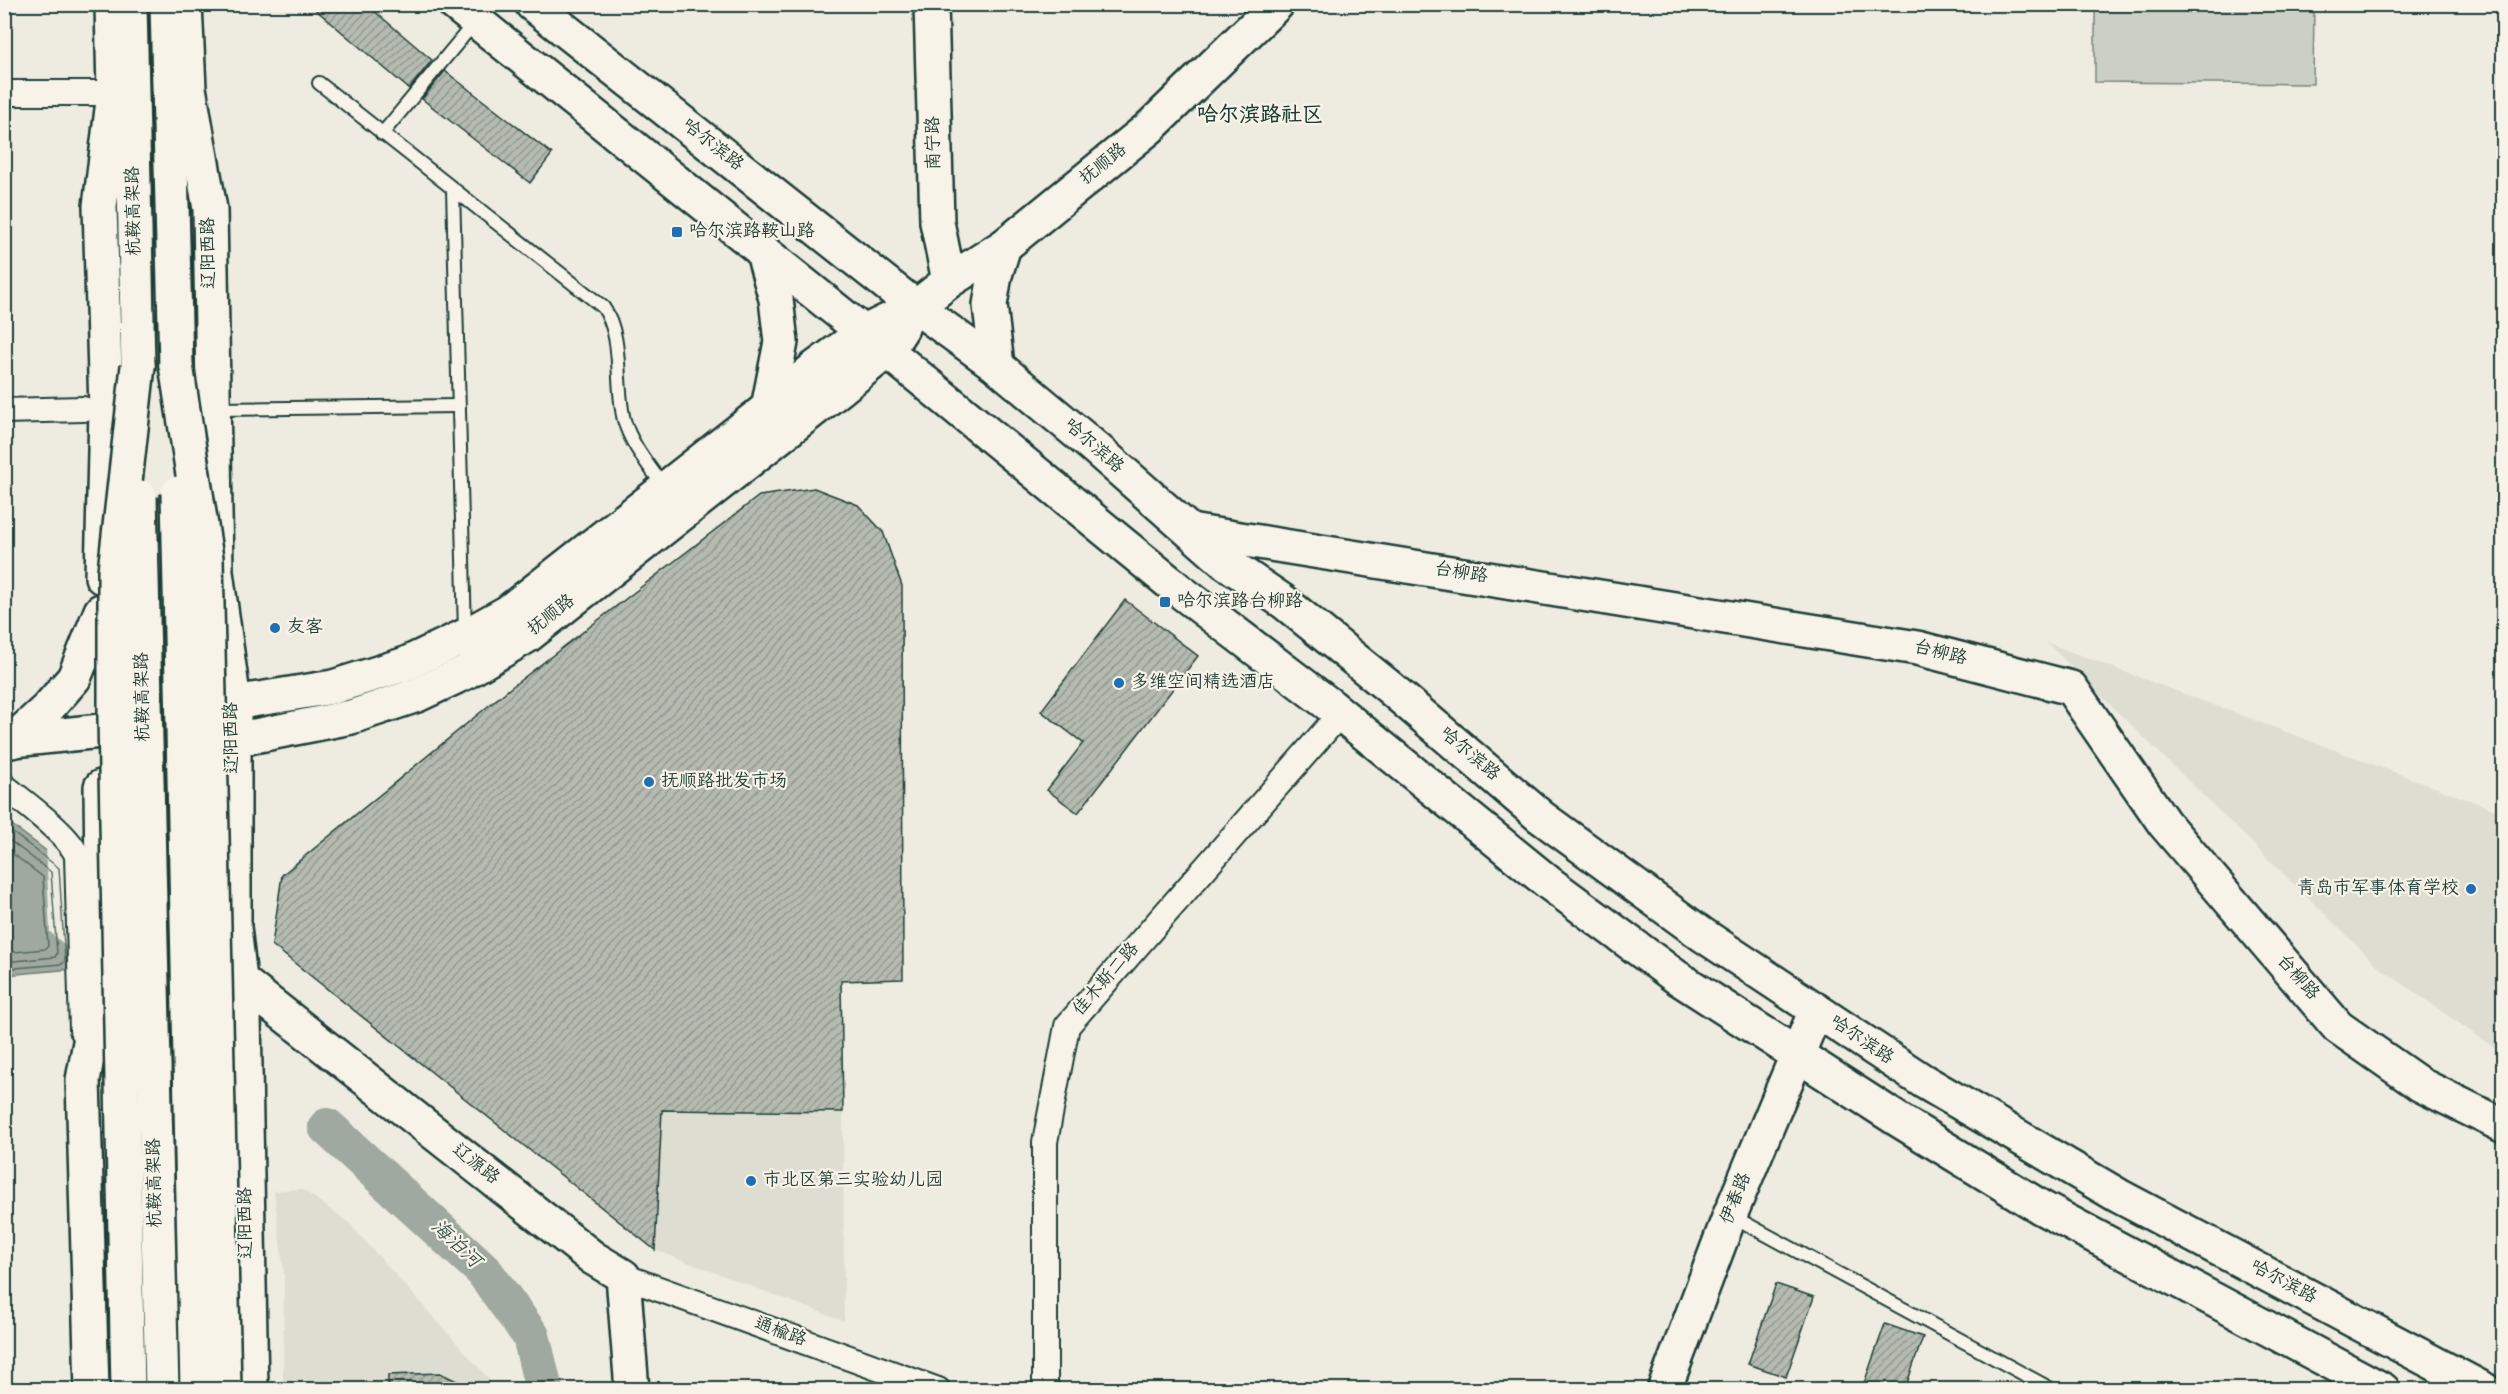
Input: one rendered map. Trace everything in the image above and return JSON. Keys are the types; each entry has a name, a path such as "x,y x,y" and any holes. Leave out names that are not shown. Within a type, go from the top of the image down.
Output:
{"main road":[{"path":"92,1389 83,1080 92,965 89,852 101,731 101,610 106,409 100,206 114,93 112,4"},
{"name":"杭鞍高架路","path":"130,4 162,1389"},
{"name":"杭鞍高架路","path":"167,4 197,1389"},
{"name":"辽阳西路","path":"184,4 189,88 210,209 216,572 234,703 234,927 244,1015 251,1389"},
{"name":"哈尔滨路","path":"532,4 916,307 997,366 1093,446 1225,562 1284,602 1389,687 1541,817 1703,935 1923,1081 2119,1196 2485,1389"},
{"name":"南宁路","path":"932,4 937,222 949,281"},
{"name":"抚顺路","path":"8,741 101,731 234,703 333,687 406,664 466,654 527,636 916,307 949,281 1004,246 1149,128 1277,4"},
{"path":"465,13 875,341 1180,591 1340,714 1549,883 1675,976 2042,1208 2383,1389"},
{"path":"997,366 990,305 995,275 1004,246"},
{"path":"763,253 776,299 781,342 768,408"},
{"name":"抚顺路","path":"101,731 234,740 351,717 417,695 466,654 508,612 768,408 816,367 875,341"},
{"path":"176,365 206,558 224,1389"},
{"path":"128,1389 115,718 115,571 138,366"},
{"name":"台柳路","path":"1190,531 1917,648 2071,688 2164,823 2338,1027 2421,1085 2504,1126"},
{"path":"8,741 48,709 74,678 101,610"},
{"name":"辽源路","path":"240,980 592,1258 623,1276"},
{"name":"伊春路","path":"1664,1389 1730,1215 1816,1010"},
{"path":"623,1276 632,1389"}],"street":[{"path":"4,93 114,93"},
{"path":"4,411 83,409"},
{"name":"佳木斯二路","path":"1045,1389 1045,1142 1067,1026 1340,714"},
{"path":"4,786 75,848 89,852"},
{"name":"通榆路","path":"623,1276 938,1389"}],"lane":[{"path":"382,134 465,13"},
{"path":"319,83 603,308 614,326 621,406 625,423 632,440 665,488"},
{"path":"453,190 466,654"},
{"path":"213,409 459,406"},
{"path":"1730,1215 2053,1389"}],"shaded area":[{"path":"2095,5 2314,5 2313,84 2095,82"},
{"path":"2047,643 2496,810 2503,800 2503,1054 2380,968"},
{"name":"市北区第三实验幼儿园","path":"662,1110 843,1112 844,1321 655,1250"},
{"path":"302,1189 348,1222 498,1389 283,1389 284,1276 274,1191"}],"water":[{"path":"4,819 65,865 72,969 6,975"}],"pier":[{"path":"46,847 67,863 74,953 50,932"}],"building":[{"path":"309,4 366,4 432,60 409,89"},
{"path":"445,71 552,154 530,183 422,99"},
{"name":"抚顺路批发市场","path":"814,488 858,505 883,532 902,586 903,979 841,981 843,1112 662,1110 655,1250 272,945 282,875 509,689 759,496"},
{"name":"多维空间精选酒店","path":"1125,600 1198,656 1078,813 1047,790 1083,743 1041,711"},
{"path":"1776,1284 1814,1297 1786,1377 1748,1364"},
{"path":"1885,1324 1923,1337 1905,1389 1862,1389"},
{"path":"440,1373 473,1389 388,1389 388,1375"}],"waterway":[{"name":"海泊河","path":"327,1127 483,1270 531,1336 544,1390"}],"place":[{"name":"哈尔滨路鞍山路","path":"677,232"},
{"name":"哈尔滨路台柳路","path":"1165,602"},
{"name":"友客","path":"275,628"},
{"name":"多维空间精选酒店","path":"1119,683"},
{"name":"抚顺路批发市场","path":"649,782"},
{"name":"青岛市军事体育学校","path":"2471,889"},
{"name":"市北区第三实验幼儿园","path":"751,1181"}],"district":[{"name":"哈尔滨路社区","path":"1260,117"}]}
